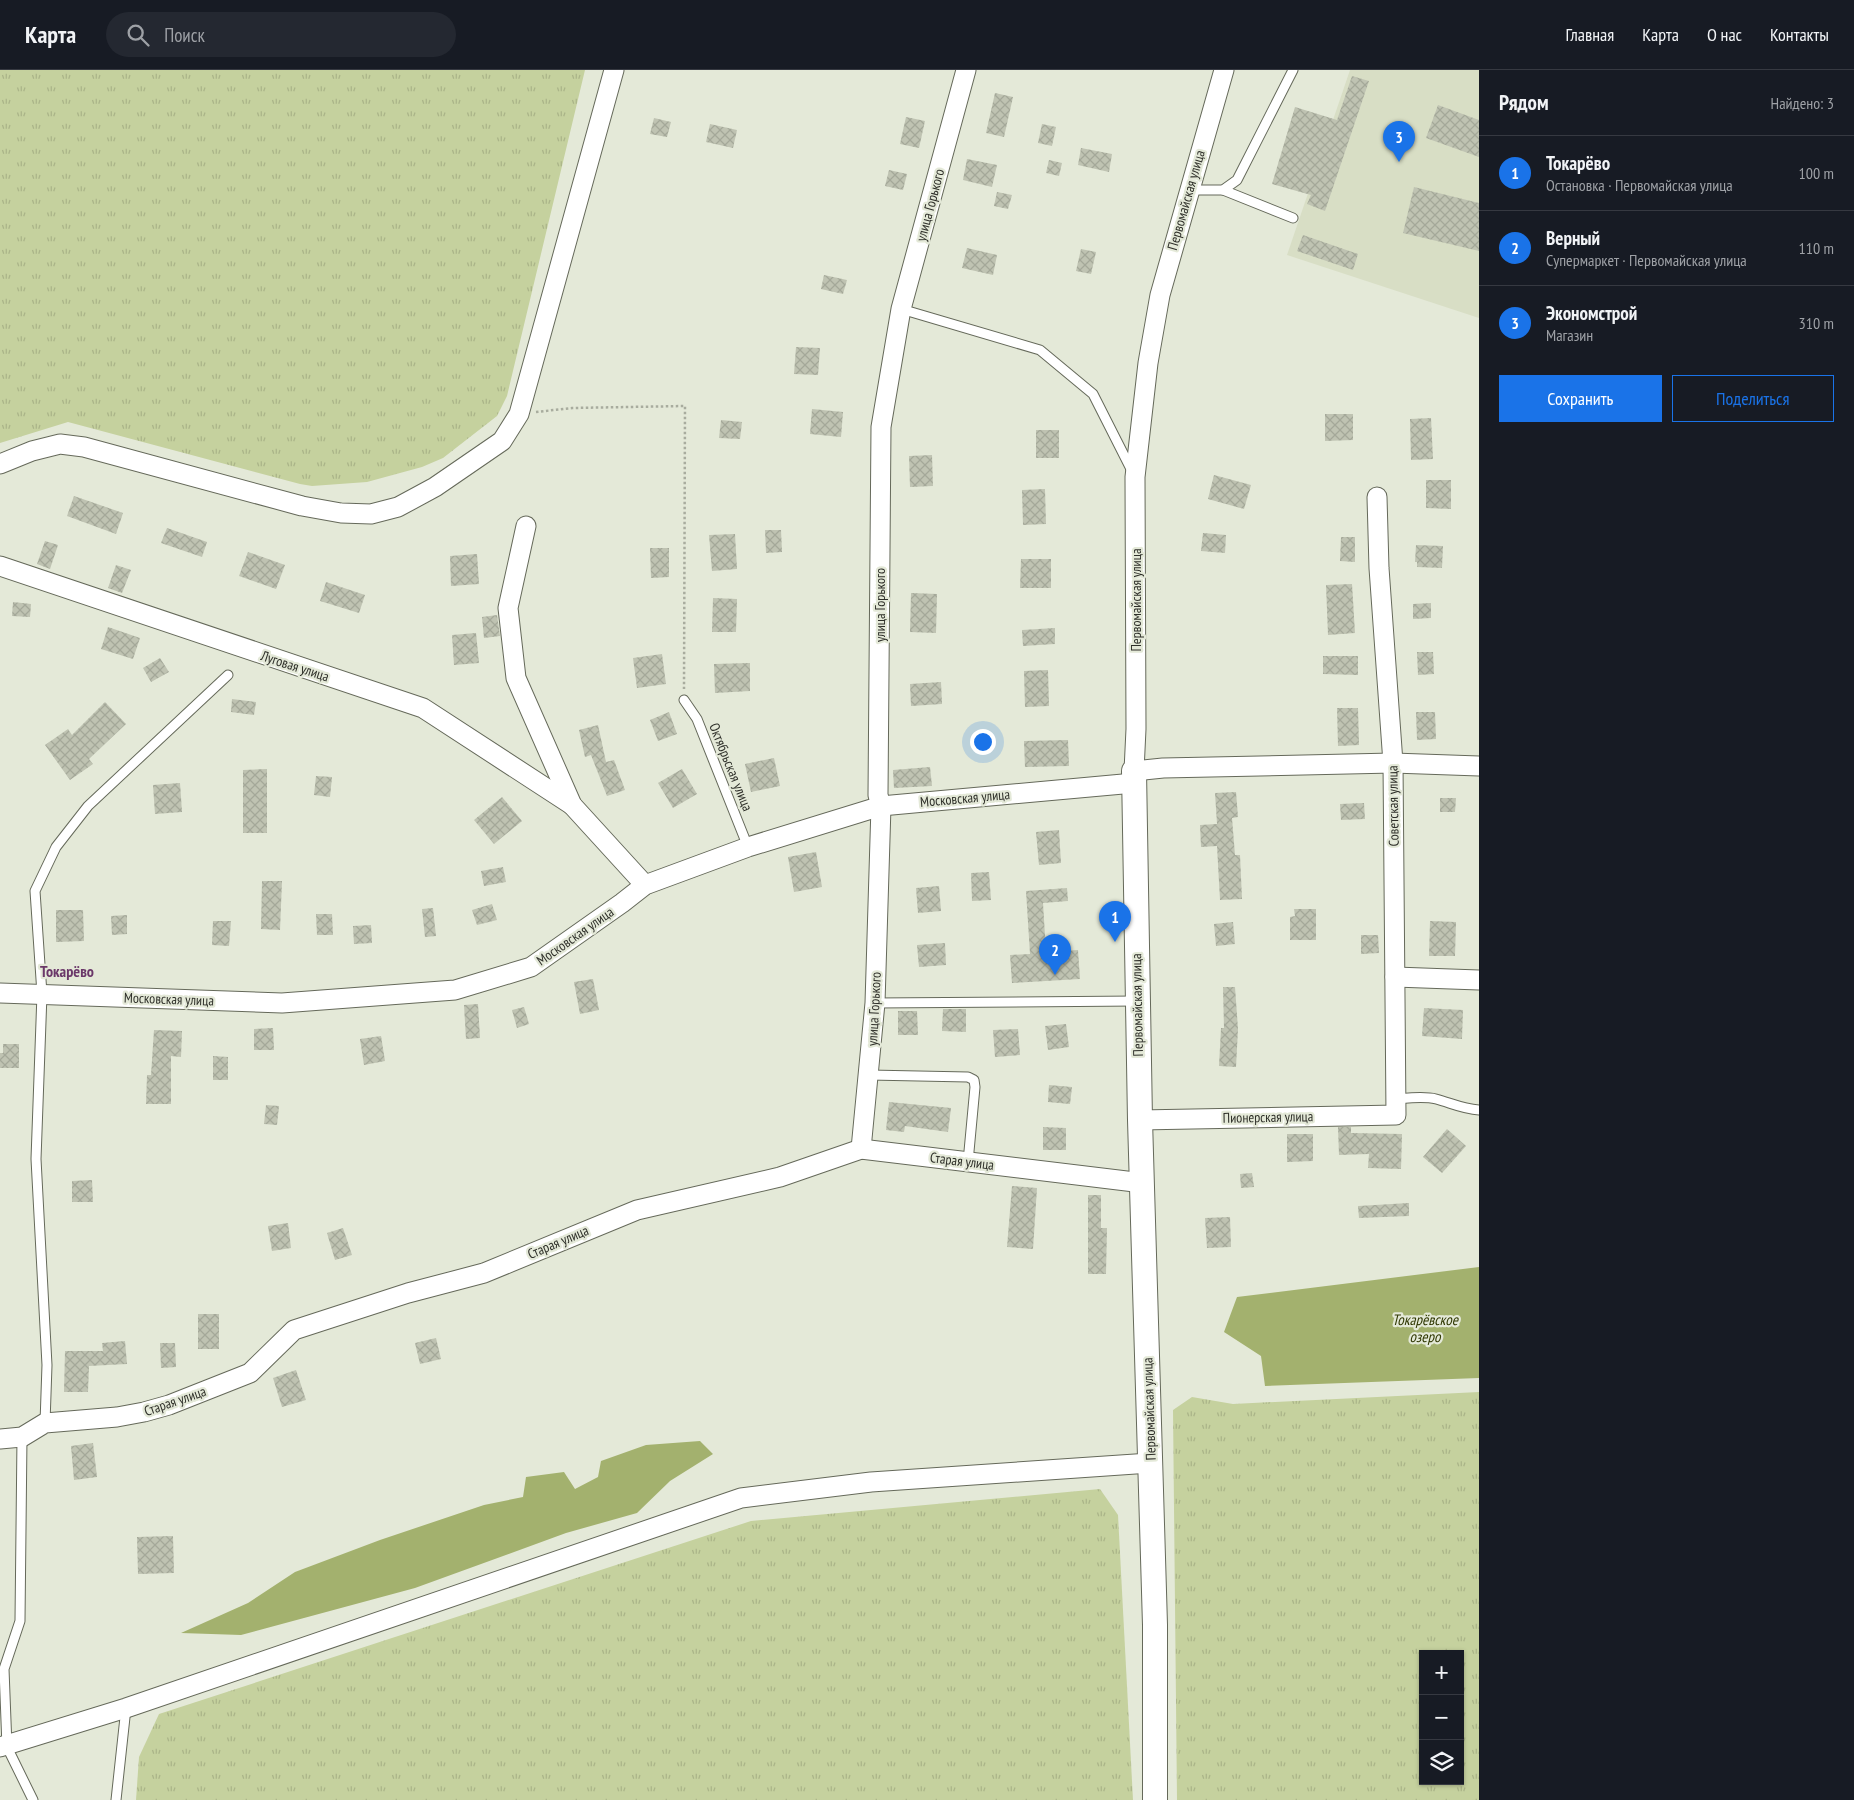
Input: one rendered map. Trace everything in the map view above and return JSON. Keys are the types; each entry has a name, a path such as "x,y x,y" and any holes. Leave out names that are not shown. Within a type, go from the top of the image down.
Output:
{"street":[{"path":"0,464 32,451 60,444 84,446 302,506 341,513 371,514 398,507 435,488 502,440 519,414 614,70"},
{"name":"улица Горького","path":"861,1149 875,1003 881,806 878,785 881,427 902,309 966,70"},
{"name":"Первомайская улица","path":"1155,1800 1155,1625 1137,1001 1134,777 1136,729 1136,477 1148,363 1160,296 1224,70"},
{"name":"Советская улица","path":"1377,497 1379,568 1393,763 1396,1107"},
{"path":"526,526 508,608 516,678 572,805 645,885"},
{"name":"Луговая улица","path":"0,566 423,708 572,805"},
{"name":"Московская улица","path":"0,993 282,1004 455,990 531,967 645,885 748,847 881,806 1134,777 1164,768 1393,763 1479,766"},
{"path":"1395,977 1479,980"},
{"name":"Пионерская улица","path":"1140,1120 1396,1107"},
{"name":"Старая улица","path":"0,1439 22,1437 45,1423 116,1417 169,1405 250,1373 294,1330 408,1293 484,1273 636,1210 780,1177 861,1149 1143,1183"},
{"path":"4,1747 126,1708 741,1498 871,1482 1150,1463"}],"lane":[{"path":"1223,190 1236,180 1293,70"},
{"path":"1189,190 1223,190 1293,218"},
{"path":"902,309 1040,350 1094,394 1136,477"},
{"path":"45,1423 47,1365 36,1159 42,994 35,892 56,847 88,806 228,675"},
{"name":"Октябрьская улица","path":"684,700 698,719 748,847"},
{"path":"875,1003 1137,1001"},
{"path":"869,1075 968,1076 974,1080 976,1087 968,1162"},
{"path":"1396,1107 1434,1098 1466,1109 1479,1110"},
{"path":"22,1437 20,1621 4,1669 4,1747 33,1800"},
{"path":"116,1800 126,1708"}],"path":[{"path":"519,414 572,408 685,406 684,700"}],"shaded area":[{"path":"1350,70 1479,70 1479,318 1287,255"}],"green space":[{"path":"0,70 585,70 507,396 497,416 443,458 422,467 367,482 312,486 68,422 0,443"},
{"path":"1479,1392 1479,1800 1177,1800 1173,1410 1192,1397 1233,1404"},
{"path":"1100,1489 1118,1515 1133,1800 136,1800 139,1757 159,1714 751,1521"}],"water":[{"name":"Токарёвское озеро","path":"1479,1267 1479,1378 1265,1386 1261,1356 1224,1332 1237,1297"},
{"path":"700,1441 713,1454 670,1481 637,1513 566,1533 415,1588 241,1635 181,1633 248,1603 295,1572 380,1540 484,1505 523,1497 526,1477 564,1472 575,1489 598,1477 601,1461 646,1445"}],"building":[{"path":"1352,76 1369,81 1325,211 1307,204 1311,195 1272,184 1295,107 1337,120"},
{"path":"995,93 1013,97 1004,137 986,133"},
{"path":"1438,105 1479,120 1479,157 1426,138"},
{"path":"906,117 925,121 919,148 900,144"},
{"path":"654,118 671,122 667,137 650,134"},
{"path":"710,124 737,130 733,148 706,142"},
{"path":"1042,124 1056,127 1052,146 1038,143"},
{"path":"1081,148 1112,154 1109,172 1078,165"},
{"path":"967,159 997,165 992,187 963,180"},
{"path":"1049,160 1062,163 1059,176 1046,173"},
{"path":"889,170 907,174 903,190 885,186"},
{"path":"1414,187 1479,203 1479,251 1403,233"},
{"path":"997,192 1012,195 1008,209 994,206"},
{"path":"1303,235 1358,254 1353,270 1297,251"},
{"path":"967,248 997,255 993,275 962,268"},
{"path":"1081,249 1096,252 1091,274 1076,271"},
{"path":"824,275 847,280 843,294 821,289"},
{"path":"796,347 820,348 818,375 794,374"},
{"path":"812,409 843,412 841,437 810,434"},
{"path":"1325,414 1353,414 1353,440 1325,441"},
{"path":"1431,418 1433,459 1411,460 1410,419"},
{"path":"721,420 742,422 740,439 719,438"},
{"path":"1036,430 1059,430 1059,458 1036,458"},
{"path":"932,455 933,486 910,487 909,456"},
{"path":"1214,475 1251,485 1244,509 1208,499"},
{"path":"1426,480 1451,480 1451,509 1426,508"},
{"path":"1045,489 1046,524 1023,525 1022,490"},
{"path":"74,496 123,513 116,534 67,516"},
{"path":"167,528 207,542 202,557 161,543"},
{"path":"765,530 781,530 782,552 766,553"},
{"path":"1203,533 1226,535 1225,553 1201,551"},
{"path":"735,534 737,569 712,571 709,535"},
{"path":"1341,537 1355,537 1355,562 1340,561"},
{"path":"45,541 58,545 50,569 37,564"},
{"path":"1416,545 1443,546 1442,568 1417,567 1417,562 1415,562"},
{"path":"650,548 669,548 669,577 651,578"},
{"path":"248,552 285,565 276,589 239,576"},
{"path":"477,554 479,584 451,586 450,556"},
{"path":"1021,559 1051,559 1051,588 1020,588"},
{"path":"116,565 131,570 122,593 108,588"},
{"path":"326,582 365,595 359,613 320,601"},
{"path":"1352,584 1355,633 1328,635 1326,585"},
{"path":"911,593 937,594 936,633 910,632"},
{"path":"713,598 737,599 736,632 712,632"},
{"path":"13,602 31,604 30,617 12,616"},
{"path":"1431,603 1431,618 1413,619 1413,604"},
{"path":"497,615 500,636 484,638 482,617"},
{"path":"108,627 140,638 133,659 101,649"},
{"path":"1055,628 1055,644 1023,646 1022,630"},
{"path":"476,633 479,663 454,665 452,635"},
{"path":"1417,652 1433,652 1434,674 1418,675"},
{"path":"662,654 666,684 637,688 633,658"},
{"path":"1323,656 1358,656 1358,675 1323,674"},
{"path":"160,658 169,672 151,682 143,668"},
{"path":"750,663 750,691 715,693 714,664"},
{"path":"1048,670 1049,706 1025,707 1024,671"},
{"path":"941,682 942,704 911,706 910,684"},
{"path":"232,699 256,702 254,715 231,712"},
{"path":"105,702 126,724 89,759 93,764 70,780 45,745 68,729 72,735"},
{"path":"1337,708 1358,708 1359,745 1338,746"},
{"path":"669,712 677,734 658,741 650,720"},
{"path":"1416,712 1435,712 1436,739 1417,740"},
{"path":"598,725 606,762 614,760 625,790 607,796 591,755 585,757 579,730"},
{"path":"1068,740 1069,766 1025,767 1024,741"},
{"path":"774,758 780,786 751,792 745,764"},
{"path":"930,767 932,786 894,788 893,770"},
{"path":"267,769 267,833 243,833 243,770"},
{"path":"682,769 697,794 673,808 658,783"},
{"path":"316,776 332,777 330,797 314,795"},
{"path":"180,783 182,812 155,814 153,785"},
{"path":"1236,792 1238,817 1232,818 1235,855 1240,855 1242,899 1220,900 1217,846 1201,847 1200,825 1217,824 1215,793"},
{"path":"502,797 522,821 494,844 474,820"},
{"path":"1440,798 1456,798 1455,812 1440,812"},
{"path":"1364,803 1365,819 1341,820 1340,804"},
{"path":"1059,830 1061,863 1039,865 1036,832"},
{"path":"816,852 822,887 794,892 788,857"},
{"path":"503,867 506,882 484,886 481,871"},
{"path":"989,872 991,900 972,901 971,873"},
{"path":"262,881 282,881 280,930 261,929"},
{"path":"939,886 941,911 918,913 916,888"},
{"path":"1067,888 1068,901 1043,903 1046,952 1078,950 1080,979 1012,983 1010,955 1030,954 1026,891"},
{"path":"492,904 497,920 477,925 472,910"},
{"path":"433,908 436,936 425,937 422,909"},
{"path":"1294,909 1316,909 1316,940 1290,940 1290,917 1295,916"},
{"path":"56,910 83,910 84,941 56,942"},
{"path":"316,914 332,914 333,935 317,935"},
{"path":"127,915 127,934 112,935 111,916"},
{"path":"213,921 231,921 229,946 212,945"},
{"path":"1430,921 1456,922 1455,956 1429,956"},
{"path":"1233,922 1235,944 1216,946 1214,924"},
{"path":"371,925 372,943 354,944 353,926"},
{"path":"1361,935 1378,935 1379,953 1361,954"},
{"path":"945,943 946,965 919,967 917,945"},
{"path":"593,979 599,1010 580,1014 574,982"},
{"path":"1223,987 1235,987 1238,1029 1236,1067 1219,1066 1221,1028 1224,1028"},
{"path":"478,1004 480,1038 466,1039 464,1005"},
{"path":"524,1007 529,1024 517,1028 512,1010"},
{"path":"1424,1008 1463,1010 1462,1039 1422,1036"},
{"path":"943,1009 966,1009 966,1032 942,1031"},
{"path":"898,1011 917,1011 918,1035 898,1035"},
{"path":"1066,1024 1069,1047 1048,1050 1045,1026"},
{"path":"273,1028 274,1050 254,1050 254,1029"},
{"path":"1018,1029 1020,1055 995,1057 993,1030"},
{"path":"154,1030 182,1031 181,1057 171,1056 171,1104 146,1104 147,1075 151,1075"},
{"path":"381,1036 385,1061 364,1065 360,1039"},
{"path":"3,1044 19,1044 19,1068 0,1068 0,1053 3,1053"},
{"path":"213,1056 228,1057 228,1080 213,1080"},
{"path":"1049,1085 1072,1087 1070,1104 1048,1102"},
{"path":"889,1102 951,1108 948,1132 905,1126 904,1132 886,1130"},
{"path":"266,1105 279,1106 277,1125 264,1124"},
{"path":"1043,1127 1066,1128 1066,1150 1043,1150"},
{"path":"1338,1127 1351,1127 1351,1133 1402,1134 1401,1169 1368,1168 1369,1154 1339,1155"},
{"path":"1447,1129 1466,1146 1442,1173 1423,1157"},
{"path":"1287,1134 1313,1134 1313,1161 1287,1162"},
{"path":"1252,1173 1254,1187 1241,1188 1240,1174"},
{"path":"92,1180 93,1202 72,1202 72,1181"},
{"path":"1012,1186 1037,1188 1033,1249 1007,1247"},
{"path":"1088,1195 1101,1195 1101,1228 1107,1228 1106,1274 1088,1274"},
{"path":"1409,1203 1409,1216 1359,1218 1358,1206"},
{"path":"1230,1217 1231,1247 1207,1248 1205,1218"},
{"path":"288,1223 291,1248 272,1251 268,1226"},
{"path":"343,1228 352,1255 335,1260 327,1233"},
{"path":"198,1314 219,1314 219,1349 198,1349"},
{"path":"436,1338 441,1359 420,1364 415,1343"},
{"path":"125,1341 127,1364 89,1366 88,1392 64,1392 65,1351 103,1351 102,1343"},
{"path":"160,1343 175,1343 176,1367 161,1368"},
{"path":"296,1370 306,1400 282,1407 273,1378"},
{"path":"93,1443 97,1477 74,1480 71,1446"},
{"path":"173,1536 174,1573 138,1574 137,1537"}],"place":[{"name":"Экономстрой","path":"1399,162"},
{"name":"Токарёво","path":"1115,942"},
{"name":"Верный","path":"1055,975"}],"district":[{"name":"Токарёво","path":"67,971"}]}
